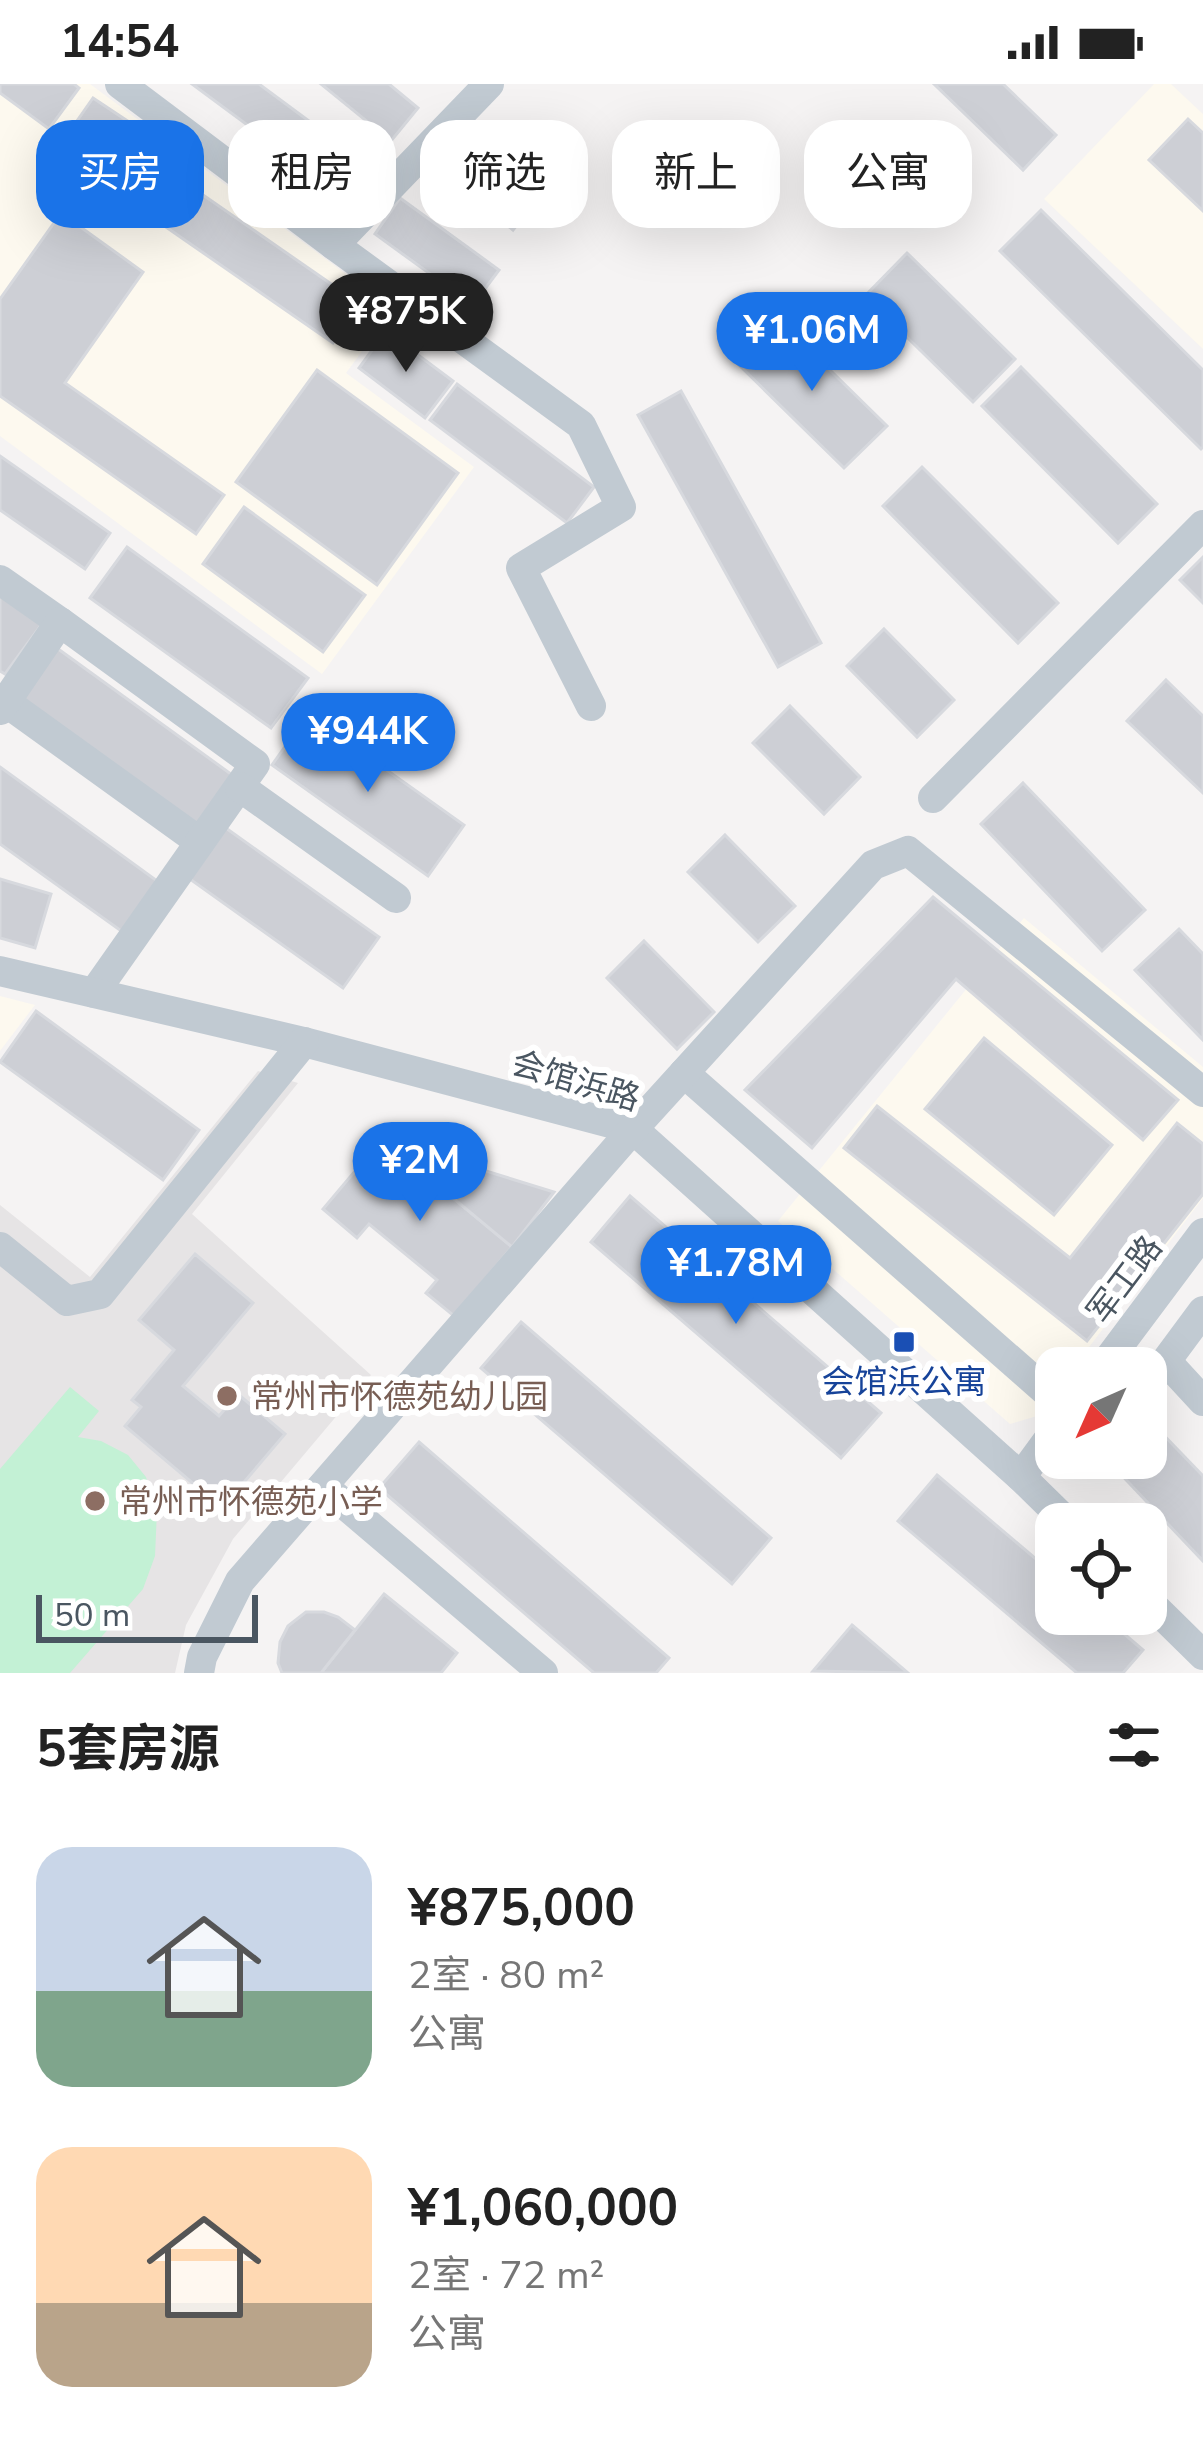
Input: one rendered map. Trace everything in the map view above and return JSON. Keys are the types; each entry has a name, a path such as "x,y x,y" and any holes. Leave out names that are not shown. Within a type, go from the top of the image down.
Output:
{"street":[{"path":"121,84 581,425 621,507 521,568 591,706"},
{"path":"334,245 489,84"},
{"path":"933,798 1203,525"},
{"path":"0,580 255,764 94,993"},
{"path":"60,622 2,703 200,842"},
{"path":"240,787 396,898"},
{"path":"200,1673 202,1657 240,1581 634,1129 873,865 908,851 1203,1091"},
{"name":"会馆浜路","path":"0,971 304,1042 634,1129 1048,1503"},
{"path":"0,1246 68,1300 100,1294 304,1042"},
{"path":"684,1073 1035,1382"},
{"name":"军工路","path":"1118,1347 1203,1232"},
{"path":"1167,1360 1203,1311"},
{"path":"1167,1362 1203,1401"},
{"path":"1021,1477 1035,1458"},
{"path":"323,1486 543,1673"},
{"path":"1167,1620 1203,1655"}],"shaded area":[{"path":"0,84 90,84 138,120 36,120 36,228 204,228 204,169 228,186 228,228 284,228 393,309 346,373 474,467 322,674 0,436"},
{"path":"1154,84 1171,84 1203,114 1203,349 1044,199"},
{"path":"1024,918 1203,1067 1203,1198 1089,1347 1035,1347 1035,1417 1010,1424 778,1221"},
{"path":"0,996 35,1005 0,1051"},
{"path":"258,1071 298,1083 192,1214 371,1375 233,1539 186,1625 175,1673 0,1673 0,1205 90,1277"}],"green space":[{"name":"常州市怀德苑小学","path":"70,1387 99,1411 78,1437 101,1441 128,1455 146,1477 157,1511 155,1556 143,1589 70,1673 0,1673 0,1469"}],"building":[{"path":"0,84 74,84 79,88 56,120 37,120 0,93"},
{"path":"192,84 259,84 308,120 241,120"},
{"path":"321,84 389,84 418,108 396,135 396,120 365,120"},
{"path":"934,84 1003,84 1056,135 1023,170"},
{"path":"93,98 126,120 78,120"},
{"path":"1188,119 1203,133 1203,211 1149,160"},
{"path":"204,196 228,212 228,228 251,228 360,304 333,343 167,228 204,228"},
{"path":"400,198 420,213 420,228 441,228 499,270 473,305 375,234 379,228 396,228"},
{"path":"1041,210 1203,370 1201,449 1000,251"},
{"path":"50,228 82,228 143,272 65,383 224,495 196,534 0,396 0,299"},
{"path":"907,253 1015,359 973,402 865,296"},
{"path":"779,320 887,426 844,468 737,363"},
{"path":"386,331 453,381 425,418 359,368"},
{"path":"1021,367 1157,504 1118,543 982,406"},
{"path":"317,370 458,473 377,585 236,482"},
{"path":"457,384 594,487 567,523 430,420"},
{"path":"681,391 821,643 778,667 638,415"},
{"path":"0,456 110,533 85,569 0,510"},
{"path":"922,467 1058,603 1018,643 883,506"},
{"path":"244,507 365,595 323,652 203,564"},
{"path":"127,547 308,678 271,728 90,598"},
{"path":"1203,557 1203,603 1180,580"},
{"path":"0,593 42,624 5,674 0,671"},
{"path":"884,629 954,700 917,737 847,666"},
{"path":"54,646 235,777 198,827 17,696"},
{"path":"1166,680 1203,716 1203,793 1127,721"},
{"path":"790,706 860,777 824,814 753,743"},
{"path":"308,714 464,825 428,876 272,765"},
{"path":"0,767 160,883 124,933 0,844"},
{"path":"1023,783 1145,910 1102,951 981,824"},
{"path":"223,826 379,937 343,988 187,877"},
{"path":"725,835 795,906 758,942 688,872"},
{"path":"0,879 51,894 35,948 0,938"},
{"path":"933,897 1178,1100 1143,1140 956,979 812,1148 745,1090"},
{"path":"1179,929 1203,954 1203,1040 1135,970"},
{"path":"644,941 714,1012 677,1049 607,978"},
{"path":"36,1011 199,1130 163,1180 0,1062"},
{"path":"984,1038 1112,1145 1054,1215 925,1109"},
{"path":"877,1106 1070,1258 1177,1123 1203,1144 1203,1194 1087,1341 844,1148"},
{"path":"382,1139 512,1247 454,1316 426,1293 437,1280 369,1224 357,1238 323,1209"},
{"path":"382,1139 554,1192 512,1247"},
{"path":"630,1196 881,1413 841,1458 591,1242"},
{"path":"195,1254 253,1303 183,1386 219,1416 238,1394 285,1434 222,1508 125,1426 141,1407 132,1400 174,1350 139,1320"},
{"path":"521,1322 771,1538 732,1584 481,1368"},
{"path":"1167,1439 1203,1476 1203,1561 1167,1523 1167,1503 1148,1503 1125,1479 1167,1479"},
{"path":"419,1442 669,1658 656,1673 594,1673 379,1488"},
{"path":"937,1475 1035,1558 1035,1635 1126,1635 1143,1650 1123,1673 1077,1673 898,1521"},
{"path":"384,1594 457,1653 441,1673 321,1673"},
{"path":"306,1612 338,1617 355,1630 321,1673 282,1673 280,1642 288,1626"},
{"path":"852,1625 908,1673 813,1671"}],"place":[{"name":"会馆浜公寓","path":"904,1342"},
{"name":"常州市怀德苑幼儿园","path":"227,1396"},
{"name":"常州市怀德苑小学","path":"95,1501"}]}
